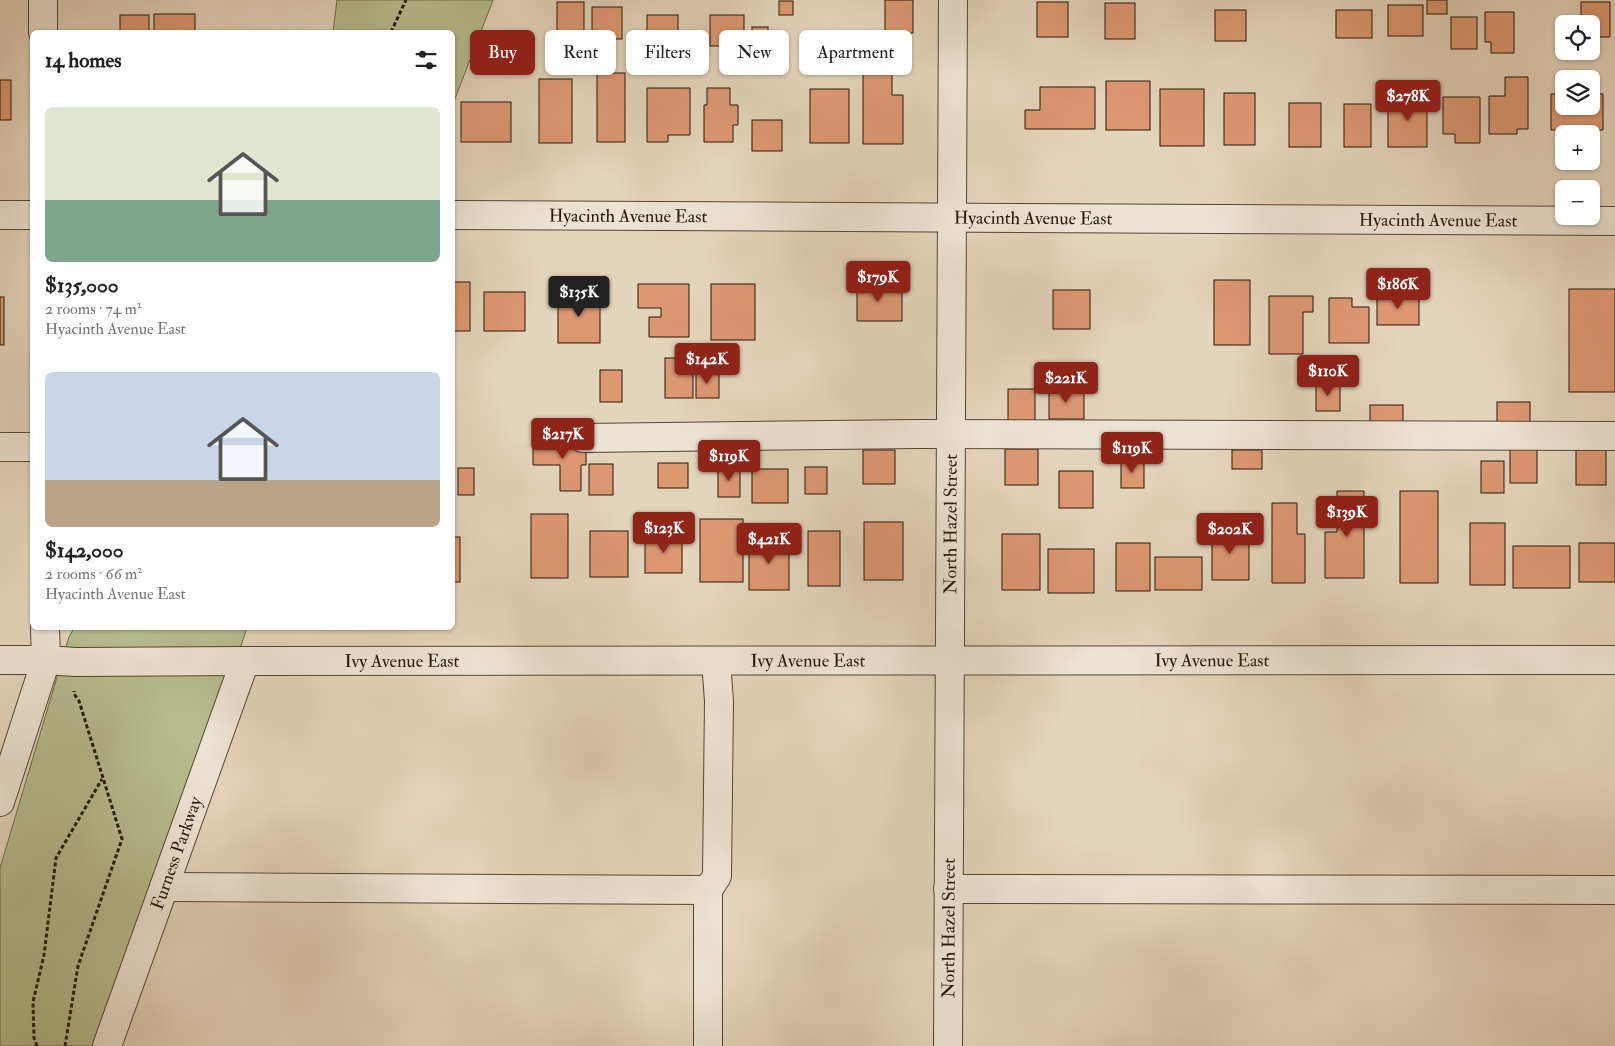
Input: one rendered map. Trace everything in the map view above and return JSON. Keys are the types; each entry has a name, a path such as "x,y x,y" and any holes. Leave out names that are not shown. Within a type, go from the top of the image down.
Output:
{"street":[{"path":"43,0 43,30"},
{"name":"North Hazel Street","path":"948,1046 953,0"},
{"path":"0,215 30,215"},
{"name":"Hyacinth Avenue East","path":"455,215 1615,221"},
{"path":"583,438 951,434 1615,436"},
{"path":"0,447 30,447"},
{"path":"0,802 46,660 45,630"},
{"name":"Ivy Avenue East","path":"0,660 75,662 1615,660"},
{"name":"Furness Parkway","path":"107,1046 245,661"},
{"path":"708,1046 708,890 718,876 719,701 716,661"},
{"path":"164,887 708,890"},
{"path":"948,889 1615,890"}],"path":[{"path":"392,30 406,0"},
{"path":"65,1046 78,966 122,839 79,701 74,694"},
{"path":"37,1046 34,1038 33,1002 44,955 56,858 102,779"}],"green space":[{"path":"337,0 493,0 481,30 470,30 470,60 455,99 455,30 333,30"},
{"path":"73,630 246,630 105,1046 0,1046 0,868 69,637"}],"building":[{"path":"885,0 913,0 913,33 912,30 885,30"},
{"path":"1427,0 1447,0 1447,14 1427,14"},
{"path":"779,1 793,1 793,15 779,15"},
{"path":"557,2 584,2 584,30 557,30"},
{"path":"1037,2 1068,2 1068,37 1037,37"},
{"path":"1581,2 1610,2 1610,37 1600,37 1600,15 1581,15"},
{"path":"1105,3 1135,3 1135,39 1105,39"},
{"path":"1388,5 1423,5 1423,36 1388,36"},
{"path":"592,7 622,7 622,39 616,39 616,30 592,30"},
{"path":"1215,10 1246,10 1246,41 1215,41"},
{"path":"1336,10 1372,10 1372,38 1336,38"},
{"path":"1485,12 1514,12 1514,53 1491,53 1491,42 1485,42"},
{"path":"154,14 195,14 195,30 154,30"},
{"path":"120,15 149,15 149,30 120,30"},
{"path":"647,15 678,15 678,30 647,30"},
{"path":"710,15 744,15 744,30 719,30 719,46 710,46"},
{"path":"1451,17 1477,17 1477,49 1451,49"},
{"path":"752,27 768,27 768,30 752,30"},
{"path":"625,73 625,142 597,142 597,75"},
{"path":"863,75 892,75 892,95 903,95 903,144 863,144"},
{"path":"1505,77 1528,77 1528,129 1517,129 1517,134 1489,134 1489,96 1505,96"},
{"path":"539,79 572,79 572,143 539,143"},
{"path":"0,80 11,80 11,120 0,120"},
{"path":"1106,81 1150,81 1150,130 1106,130"},
{"path":"1040,87 1095,87 1095,129 1025,129 1025,110 1040,110"},
{"path":"647,88 690,88 690,135 668,135 668,142 647,142"},
{"path":"707,88 730,88 730,105 738,105 738,125 733,125 733,142 704,142 704,105 707,105"},
{"path":"810,89 849,89 849,143 810,143"},
{"path":"1160,89 1204,89 1204,146 1160,146"},
{"path":"1224,93 1255,93 1255,145 1224,145"},
{"path":"1551,94 1555,94 1555,115 1600,115 1600,94 1603,94 1603,130 1600,130 1600,125 1555,125 1555,130 1551,130"},
{"path":"1388,96 1427,96 1427,147 1388,147"},
{"path":"1443,97 1480,97 1480,143 1455,143 1455,134 1443,134"},
{"path":"461,102 511,102 511,142 461,142"},
{"path":"1289,103 1321,103 1321,147 1289,147"},
{"path":"1344,104 1371,104 1371,147 1344,147"},
{"path":"752,120 782,120 782,151 752,151"},
{"path":"1214,280 1250,280 1250,345 1214,345"},
{"path":"455,282 470,282 470,331 455,331"},
{"path":"857,282 885,282 885,291 902,291 902,321 857,321"},
{"path":"638,284 689,284 689,337 649,337 649,317 661,317 661,308 638,308"},
{"path":"711,284 755,284 755,340 711,340"},
{"path":"1569,289 1615,289 1615,392 1569,392"},
{"path":"1053,290 1090,290 1090,329 1053,329"},
{"path":"484,292 525,292 525,331 484,331"},
{"path":"558,292 600,292 600,343 558,343"},
{"path":"1377,294 1419,294 1419,325 1377,325"},
{"path":"1269,296 1313,296 1313,312 1303,312 1303,354 1269,354"},
{"path":"0,297 4,297 4,345 0,345"},
{"path":"1329,298 1352,298 1352,307 1369,307 1369,343 1329,343"},
{"path":"665,358 693,358 693,398 665,398"},
{"path":"600,370 622,370 622,402 600,402"},
{"path":"696,372 719,372 719,398 696,398"},
{"path":"1316,383 1340,383 1340,411 1316,411"},
{"path":"1008,389 1035,389 1035,423 1008,423"},
{"path":"1049,389 1084,389 1084,419 1049,419"},
{"path":"1497,402 1530,402 1530,423 1497,423"},
{"path":"1370,405 1403,405 1403,424 1370,424"},
{"path":"533,440 586,440 586,465 581,465 581,491 560,491 560,465 533,465"},
{"path":"1005,449 1038,449 1038,485 1005,485"},
{"path":"1510,449 1537,449 1537,483 1510,483"},
{"path":"863,450 895,450 895,484 863,484"},
{"path":"1232,450 1262,450 1262,469 1232,469"},
{"path":"1576,450 1606,450 1606,485 1576,485"},
{"path":"1121,461 1144,461 1144,488 1121,488"},
{"path":"1481,461 1504,461 1504,493 1481,493"},
{"path":"658,463 688,463 688,488 658,488"},
{"path":"589,464 613,464 613,495 589,495"},
{"path":"718,467 740,467 740,497 718,497"},
{"path":"805,467 827,467 827,494 805,494"},
{"path":"458,468 474,468 474,495 458,495"},
{"path":"752,469 788,469 788,503 752,503"},
{"path":"1059,471 1093,471 1093,508 1059,508"},
{"path":"1337,491 1364,491 1364,578 1325,578 1325,532 1337,532"},
{"path":"1400,491 1438,491 1438,583 1400,583"},
{"path":"1272,503 1297,503 1297,534 1305,534 1305,583 1272,583"},
{"path":"531,514 568,514 568,578 531,578"},
{"path":"700,519 743,519 743,582 700,582"},
{"path":"864,522 903,522 903,580 864,580"},
{"path":"1470,523 1505,523 1505,585 1470,585"},
{"path":"1212,528 1234,528 1234,536 1249,536 1249,580 1212,580"},
{"path":"590,531 628,531 628,577 590,577"},
{"path":"808,531 840,531 840,586 808,586"},
{"path":"645,534 682,534 682,573 645,573"},
{"path":"1002,534 1040,534 1040,590 1002,590"},
{"path":"455,537 460,537 460,582 455,582"},
{"path":"749,540 789,540 789,590 749,590"},
{"path":"1116,543 1150,543 1150,591 1116,591"},
{"path":"1579,543 1615,543 1615,582 1579,582"},
{"path":"1513,546 1570,546 1570,588 1513,588"},
{"path":"1048,549 1094,549 1094,593 1048,593"},
{"path":"1155,557 1202,557 1202,590 1155,590"}]}
